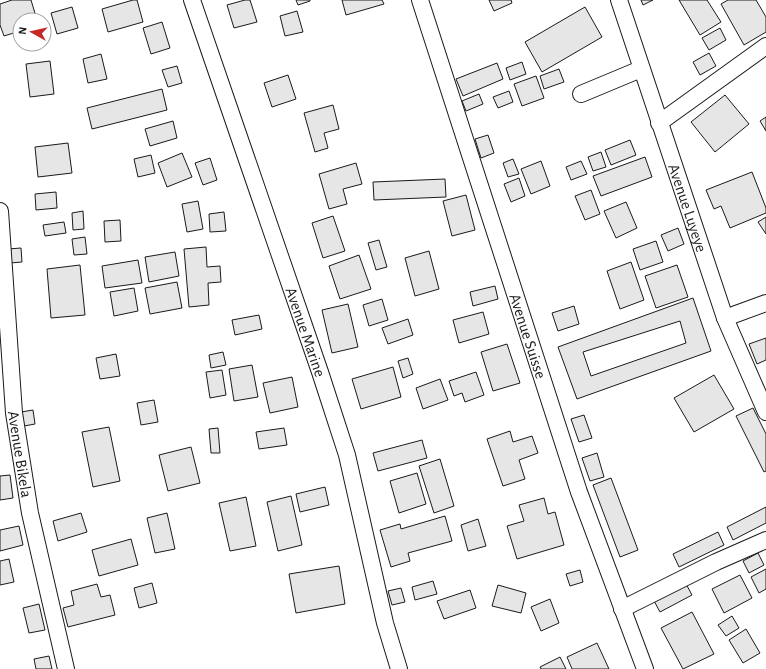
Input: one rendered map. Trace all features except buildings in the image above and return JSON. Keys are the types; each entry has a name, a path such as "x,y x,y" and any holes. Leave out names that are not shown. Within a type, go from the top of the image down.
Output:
{"street":[{"name":"Avenue Marine","path":"192,0 320,372 347,455 385,623 399,669"},
{"name":"Avenue Suisse","path":"420,0 579,492 645,669"},
{"name":"Avenue Luyeye","path":"619,0 725,318 766,412"},
{"path":"659,123 766,46"},
{"path":"581,94 641,69"},
{"name":"Avenue Bikela","path":"0,211 14,413 30,513 66,669"},
{"path":"725,318 766,302"},
{"path":"622,609 716,562 766,540"}]}
